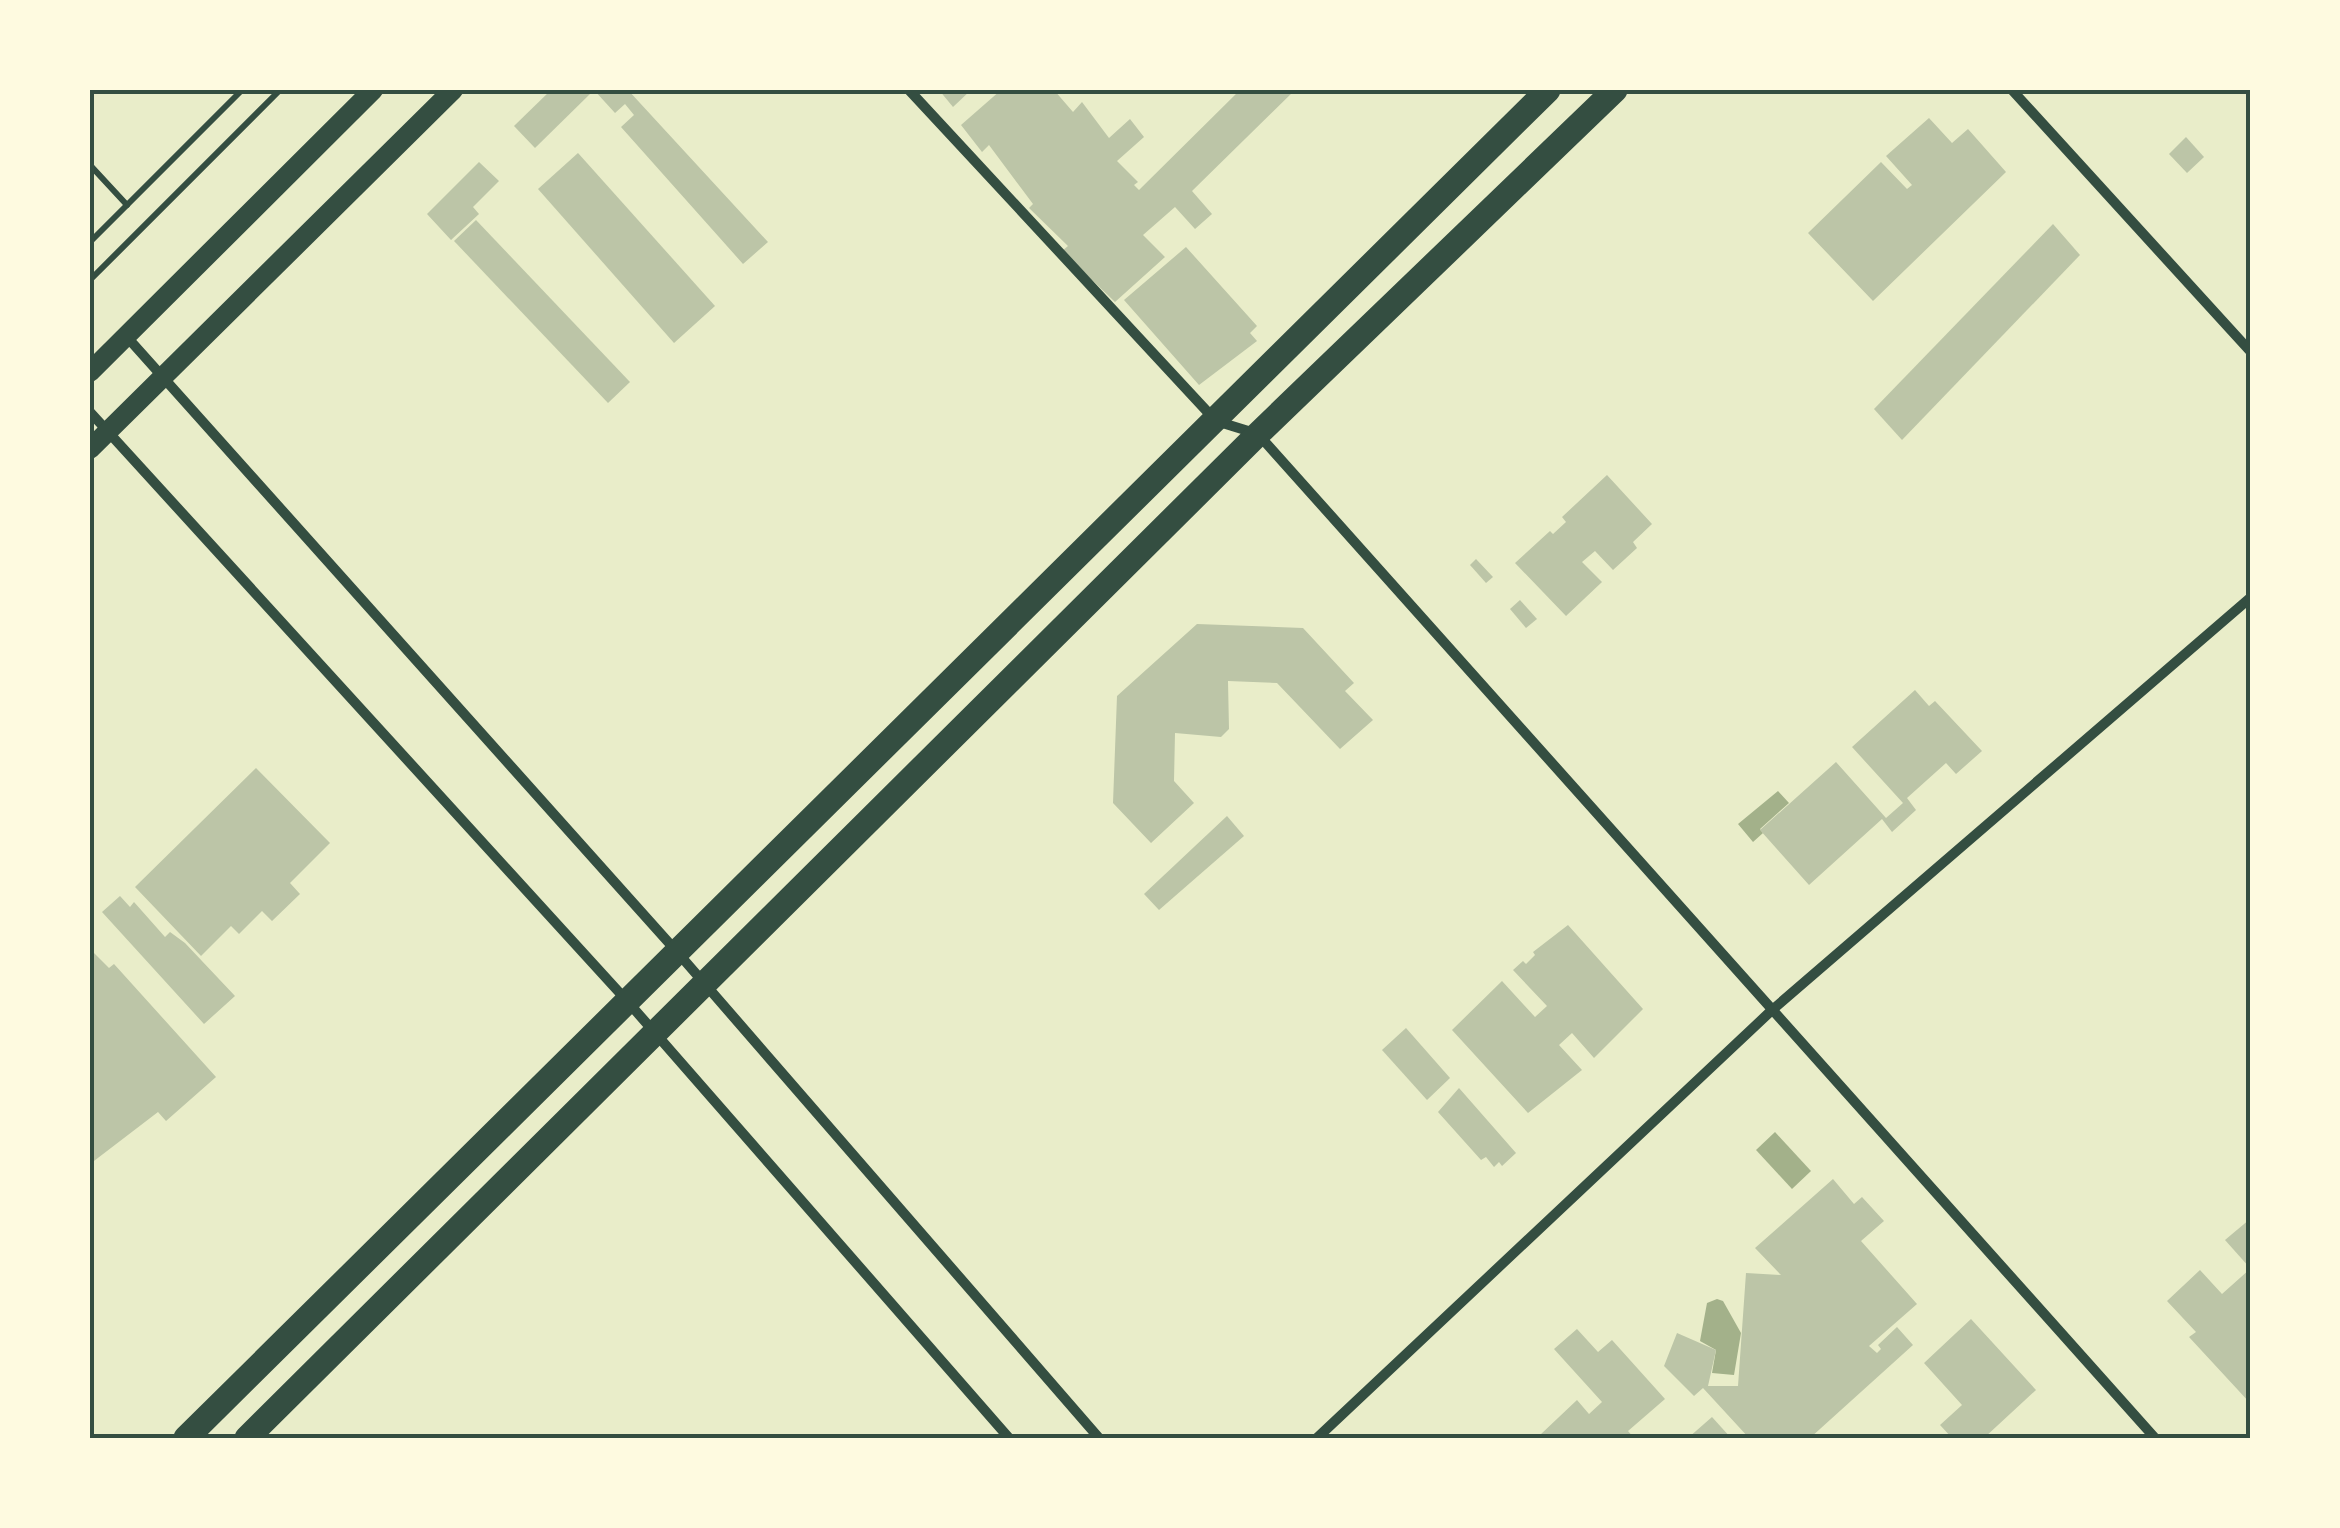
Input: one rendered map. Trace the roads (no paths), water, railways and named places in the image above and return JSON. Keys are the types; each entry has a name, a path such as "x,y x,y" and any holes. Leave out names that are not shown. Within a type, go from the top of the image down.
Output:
{"main road":[{"path":"90,372 373,90"},
{"path":"90,449 453,90"},
{"path":"186,1438 1548,90"},
{"path":"247,1438 1258,434 1615,90"}],"street":[{"path":"909,90 1216,421 1258,434 2154,1438"},
{"path":"2012,90 2250,351"},
{"path":"126,336 678,954 1099,1438"},
{"path":"90,412 628,1002 1009,1438"},
{"path":"1317,1438 1771,1012 2250,598"}]}
